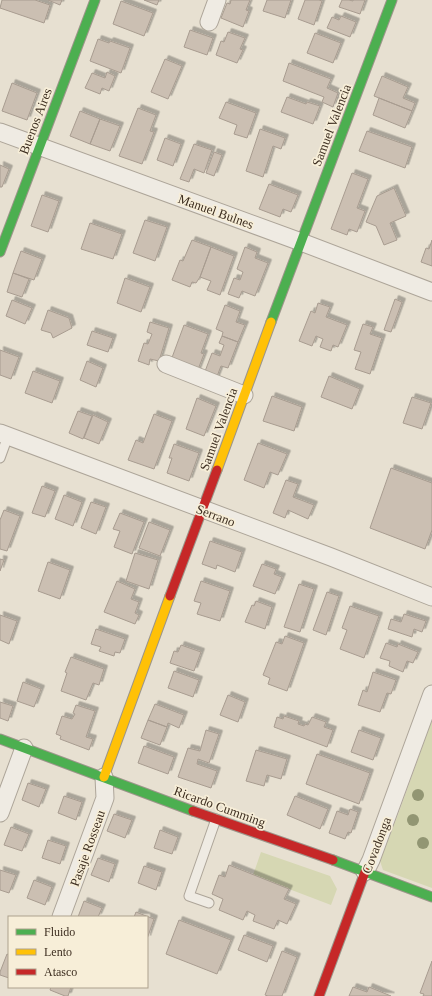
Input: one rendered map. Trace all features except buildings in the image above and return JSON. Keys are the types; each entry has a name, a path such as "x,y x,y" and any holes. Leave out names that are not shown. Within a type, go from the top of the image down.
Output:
{"main road":[{"name":"Buenos Aires","path":"0,252 95,0"},
{"name":"Samuel Valencia","path":"104,777 244,394 392,0"},
{"name":"Ricardo Cumming","path":"0,739 432,897"},
{"name":"Covadonga","path":"319,996 365,872"}],"street":[{"path":"209,22 217,0"},
{"name":"Manuel Bulnes","path":"0,132 301,242 432,292"},
{"path":"166,364 244,394"},
{"name":"Serrano","path":"4,435 432,596"},
{"name":"Covadonga","path":"365,872 432,694"},
{"path":"0,813 24,748"},
{"name":"Pasaje Rosseau","path":"61,916 105,798 104,777"}],"lane":[{"path":"0,458 4,435"},
{"path":"208,903 189,896 216,819"}],"green space":[{"path":"432,720 432,888 383,870 380,861"},
{"path":"261,852 330,876 337,889 331,905 253,875"}],"traffic: fast":[{"path":"0,252 95,0"},
{"path":"271,322 392,0"},
{"path":"0,739 193,811"},
{"path":"333,860 432,897"}],"traffic: slow":[{"path":"217,470 271,322"},
{"path":"104,777 170,596"}],"traffic: jam":[{"path":"170,596 217,470"},
{"path":"193,811 333,860"},
{"path":"319,996 365,872"}]}
